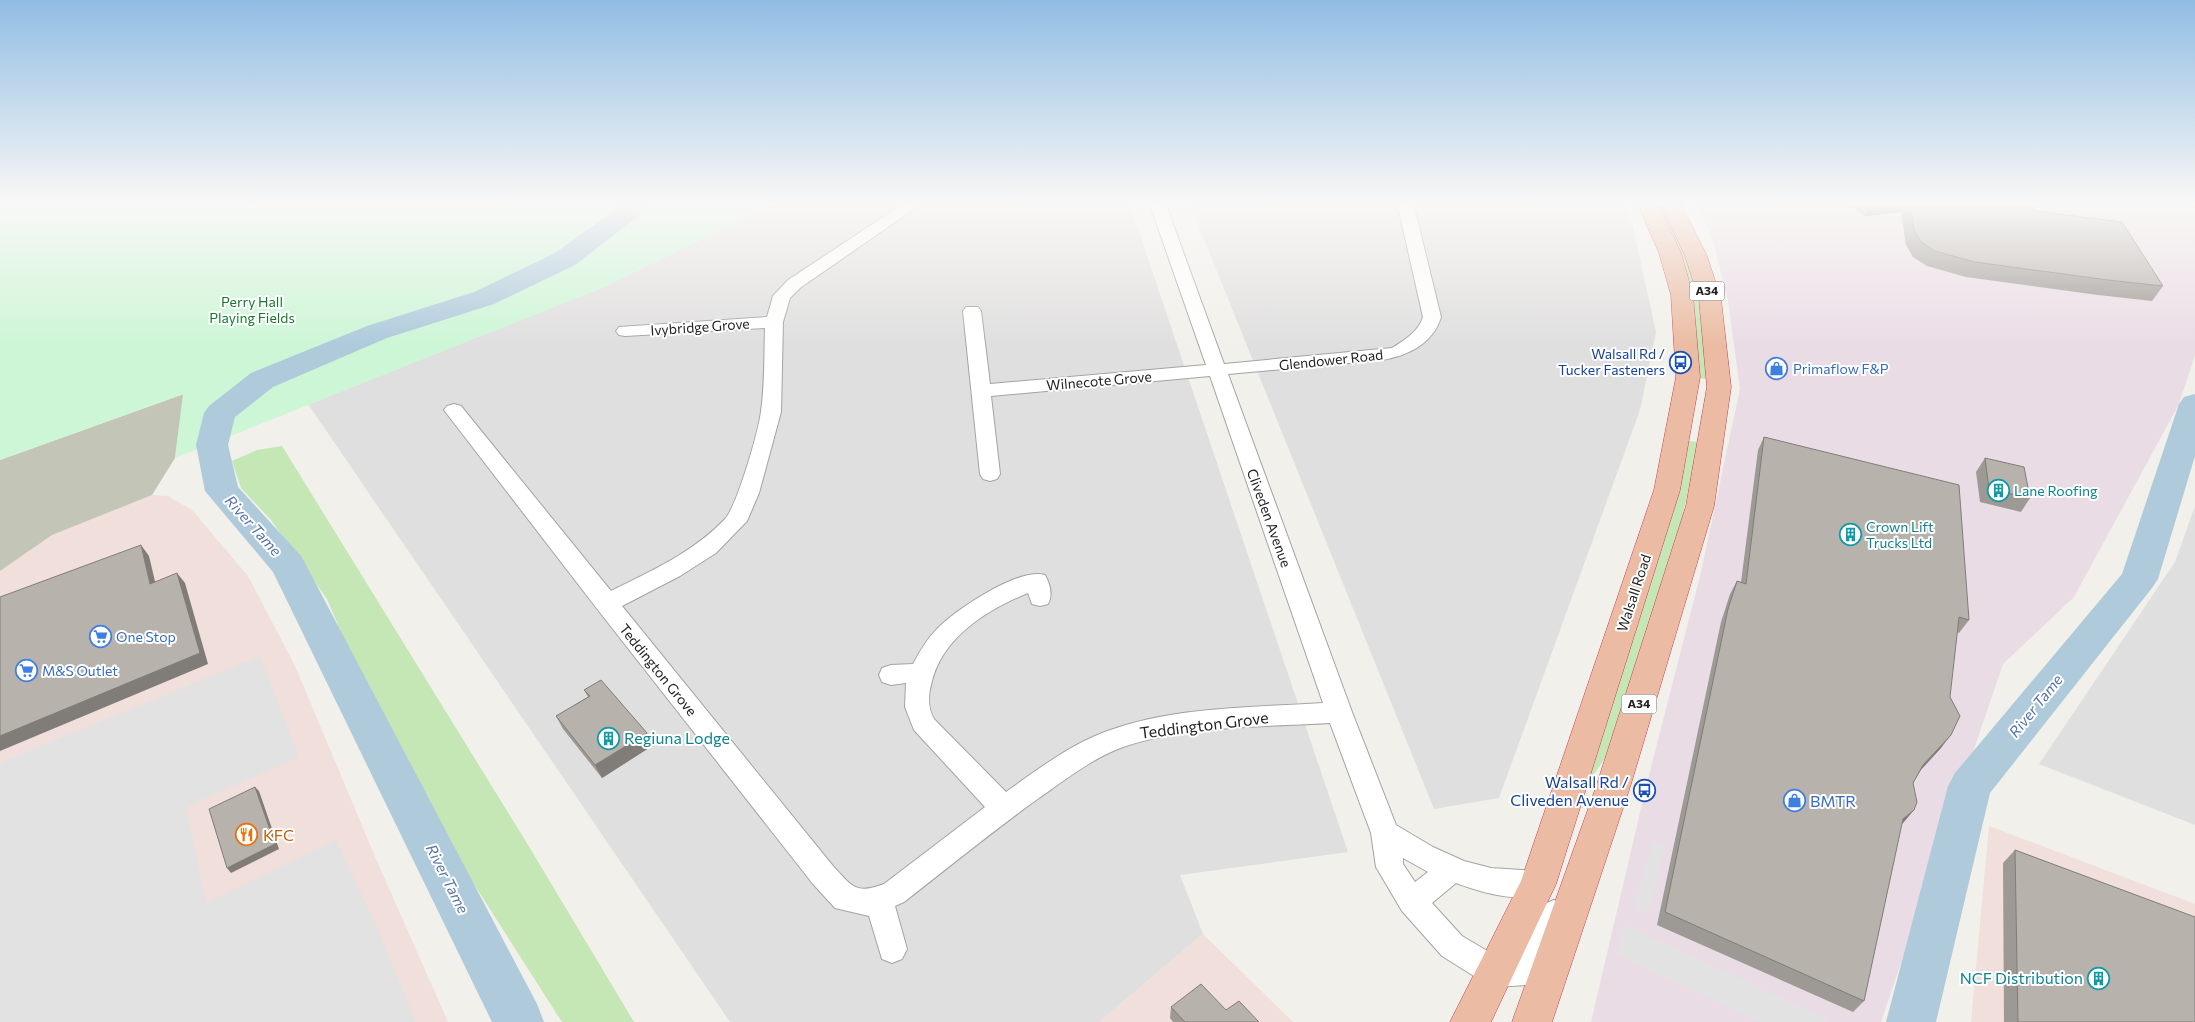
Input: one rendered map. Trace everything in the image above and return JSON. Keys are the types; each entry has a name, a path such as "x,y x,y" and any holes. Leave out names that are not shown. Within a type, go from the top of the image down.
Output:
{"highway":[{"name":"Walsall Road","path":"1470,1022 1496,973 1538,884 1667,490 1688,377 1682,295 1669,250"},
{"name":"A34","path":"1532,1022 1614,784 1700,506 1719,387 1710,299 1693,250"}],"street":[{"path":"606,604 672,570 708,548 736,521 749,493 771,412 774,322 782,296 794,284 845,250"},
{"name":"Cliveden Avenue","path":"1174,250 1339,712 1385,833 1390,867 1412,902 1452,946 1496,973"},
{"name":"Glendower Road","path":"1216,371 1398,352 1422,335 1429,327 1432,317 1416,250"},
{"path":"972,311 990,474"},
{"name":"Ivybridge Grove","path":"625,332 774,322"},
{"name":"Wilnecote Grove","path":"981,391 1216,371"},
{"name":"Teddington Grove","path":"454,410 606,604 823,875 845,899 869,903 894,892 1004,808 1089,750 1131,734 1174,726 1339,712"},
{"path":"1004,808 966,771 922,722 916,700 919,673 936,643 958,623 985,605 1015,588 1037,581 1040,598"},
{"path":"891,674 919,673"},
{"path":"1496,973 1527,971 1614,784"},
{"path":"1385,833 1418,853 1452,869 1492,882 1538,884"},
{"path":"1412,902 1452,869"},
{"path":"879,899 892,949"}],"shaded area":[{"path":"680,250 1145,250 1348,852 1180,875 1203,934 1099,1022 730,1022 308,404 604,287"},
{"path":"1208,250 1638,250 1656,332 1640,410 1499,798 1434,809"},
{"path":"1715,250 2195,250 2195,355 2179,404 2074,597 2003,664 1881,1022 1591,1022 1645,791 1701,572 1740,389 1728,300"},
{"path":"184,394 175,458 152,495 52,535 0,571 0,460"},
{"path":"152,495 168,496 192,510 248,576 295,666 376,859 448,1022 0,1022 0,571 52,535"},
{"path":"2195,506 2195,825 2039,764 2175,562"},
{"path":"260,656 299,757 186,807 206,903 336,840 379,932 416,1022 0,1022 0,763"},
{"name":"NCF Distribution","path":"1989,826 2195,904 2195,1022 1971,1022"},
{"path":"1653,841 1665,847 1648,913 1635,907"},
{"path":"1625,925 1828,1020 1828,1022 1760,1022 1617,954"},
{"path":"1203,934 1293,1022 1099,1022"}],"green space":[{"name":"Perry Hall Playing Fields","path":"0,250 680,250 604,287 175,458 183,394 0,460"},
{"path":"1676,250 1684,250 1705,316 1708,379 1698,378 1695,315 1689,281"},
{"path":"1689,441 1698,442 1680,529 1608,754 1586,786 1675,494"},
{"path":"282,446 525,840 634,1022 562,1022 424,806 366,691 327,599 271,520 241,488 232,461 257,450"}],"building":[{"path":"1933,250 2140,250 2163,286 1975,262"},
{"name":"BMTR","path":"1764,437 1959,485 1969,620 1959,617 1950,697 1960,716 1951,735 1923,765 1913,783 1917,802 1914,810 1903,819 1864,1001 1665,912 1728,609 1737,581 1746,584"},
{"path":"1985,458 2024,467 2030,498 1989,489"},
{"name":"One Stop","path":"141,545 150,584 177,573 200,653 0,736 0,597"},
{"name":"Regiuna Lodge","path":"601,680 647,733 595,765 556,716 590,696 584,690"},
{"name":"KFC","path":"255,787 275,844 227,868 209,809"},
{"name":"NCF Distribution","path":"2015,850 2195,917 2195,1022 2018,1022"},
{"path":"1201,984 1226,1010 1239,1001 1259,1022 1185,1022 1171,1007"}],"waterway":[{"name":"River Tame","path":"519,1022 288,565 222,491 212,445 220,413 262,380 377,332 484,298 565,259 578,250"},
{"name":"River Tame","path":"1911,1022 1970,786 2139,579 2195,404"}],"place":[{"name":"Walsall Rd / Tucker Fasteners","path":"1681,362"},
{"name":"Primaflow F&P","path":"1777,369"},
{"name":"Lane Roofing","path":"1998,491"},
{"name":"Crown Lift Trucks Ltd","path":"1850,535"},
{"name":"One Stop","path":"100,637"},
{"name":"M&S Outlet","path":"26,671"},
{"name":"Regiuna Lodge","path":"608,738"},
{"name":"Walsall Rd / Cliveden Avenue","path":"1645,791"},
{"name":"BMTR","path":"1794,801"},
{"name":"KFC","path":"247,835"},
{"name":"NCF Distribution","path":"2099,978"}]}
